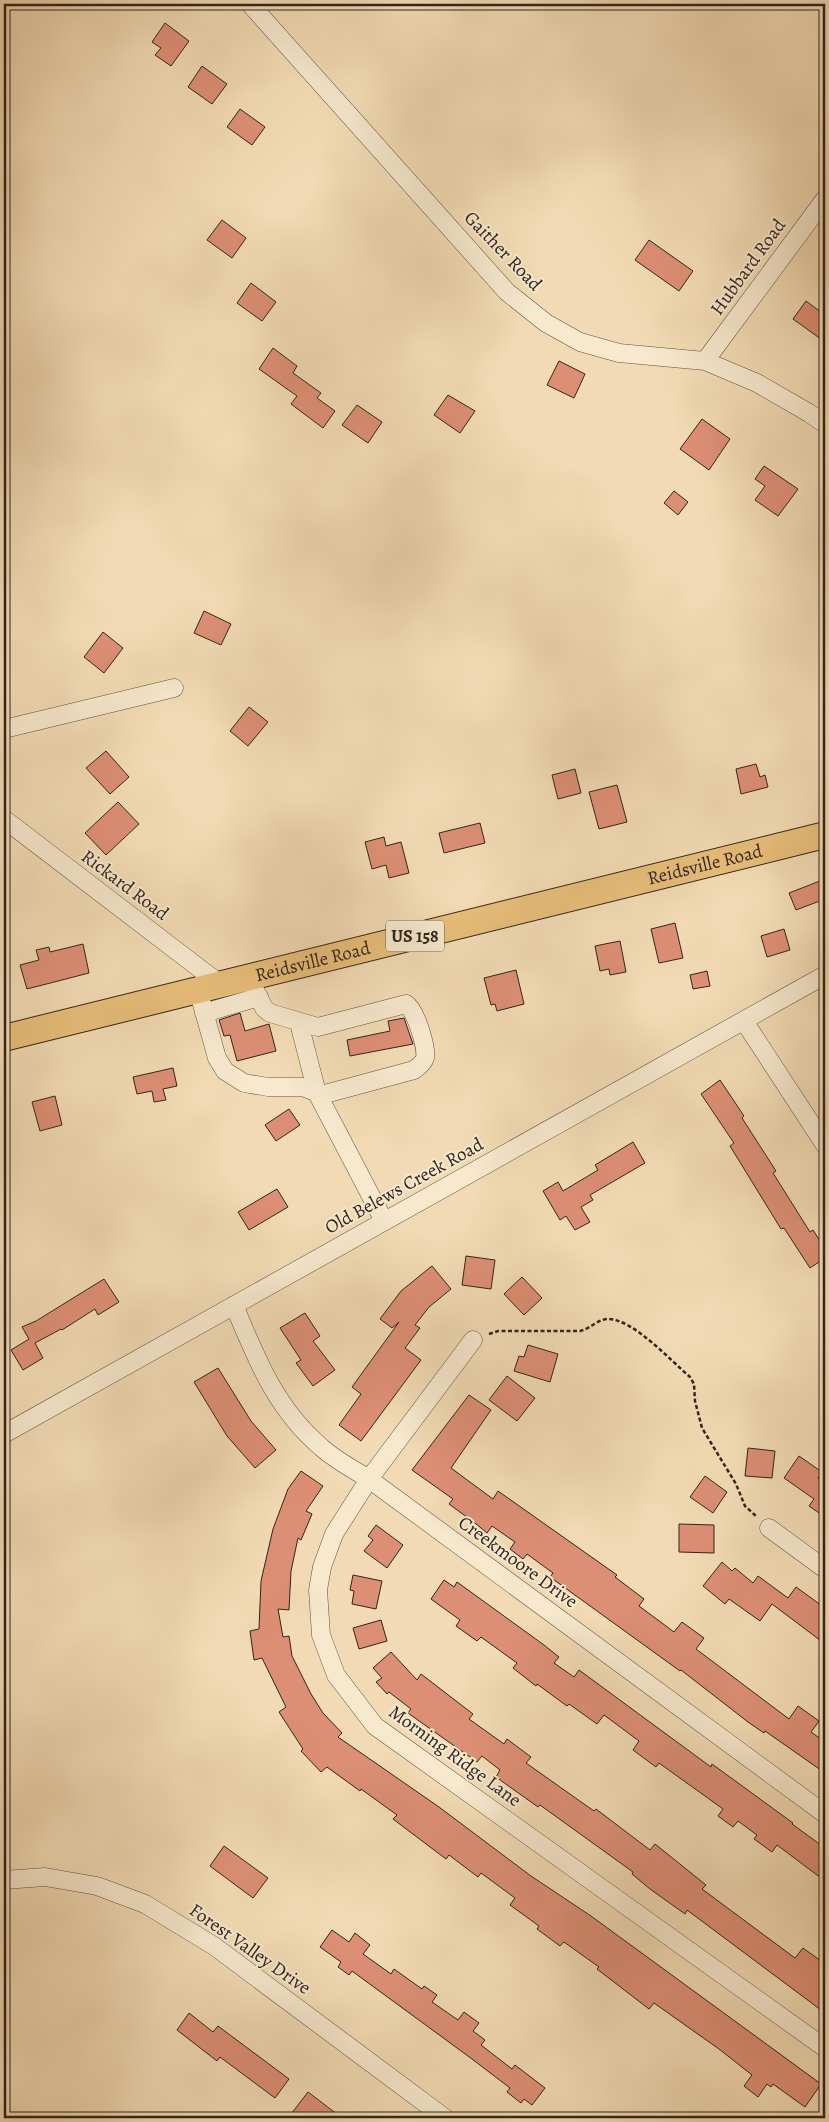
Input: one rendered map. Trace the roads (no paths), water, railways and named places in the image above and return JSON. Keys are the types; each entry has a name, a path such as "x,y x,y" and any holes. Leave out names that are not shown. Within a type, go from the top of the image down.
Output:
{"highway":[{"name":"Reidsville Road","path":"4,1038 254,987 825,835"}],"street":[{"name":"Gaither Road","path":"250,4 507,292 546,323 580,342 619,353 706,361 757,383 809,412 825,424"},
{"name":"Hubbard Road","path":"706,361 825,199"},
{"path":"4,729 174,688"},
{"name":"Rickard Road","path":"4,819 207,996"},
{"name":"Old Belews Creek Road","path":"4,1434 825,975"},
{"path":"207,996 217,1058 225,1071 244,1083 304,1087 324,1094 414,1070 423,1064 425,1056 416,1016 411,1007 406,1004 318,1027 270,1013 264,1008 254,987"},
{"path":"744,1020 825,1144"},
{"path":"299,1022 317,1093 384,1221"},
{"name":"Creekmoore Drive","path":"234,1305 258,1363 276,1397 302,1430 322,1448 368,1479 825,1814"},
{"name":"Morning Ridge Lane","path":"473,1340 368,1479 334,1534 322,1567 318,1590 321,1635 336,1675 375,1726 825,2048"},
{"path":"768,1528 825,1569"},
{"name":"Forest Valley Drive","path":"4,1880 45,1877 97,1886 145,1904 214,1946 445,2118"}]}
